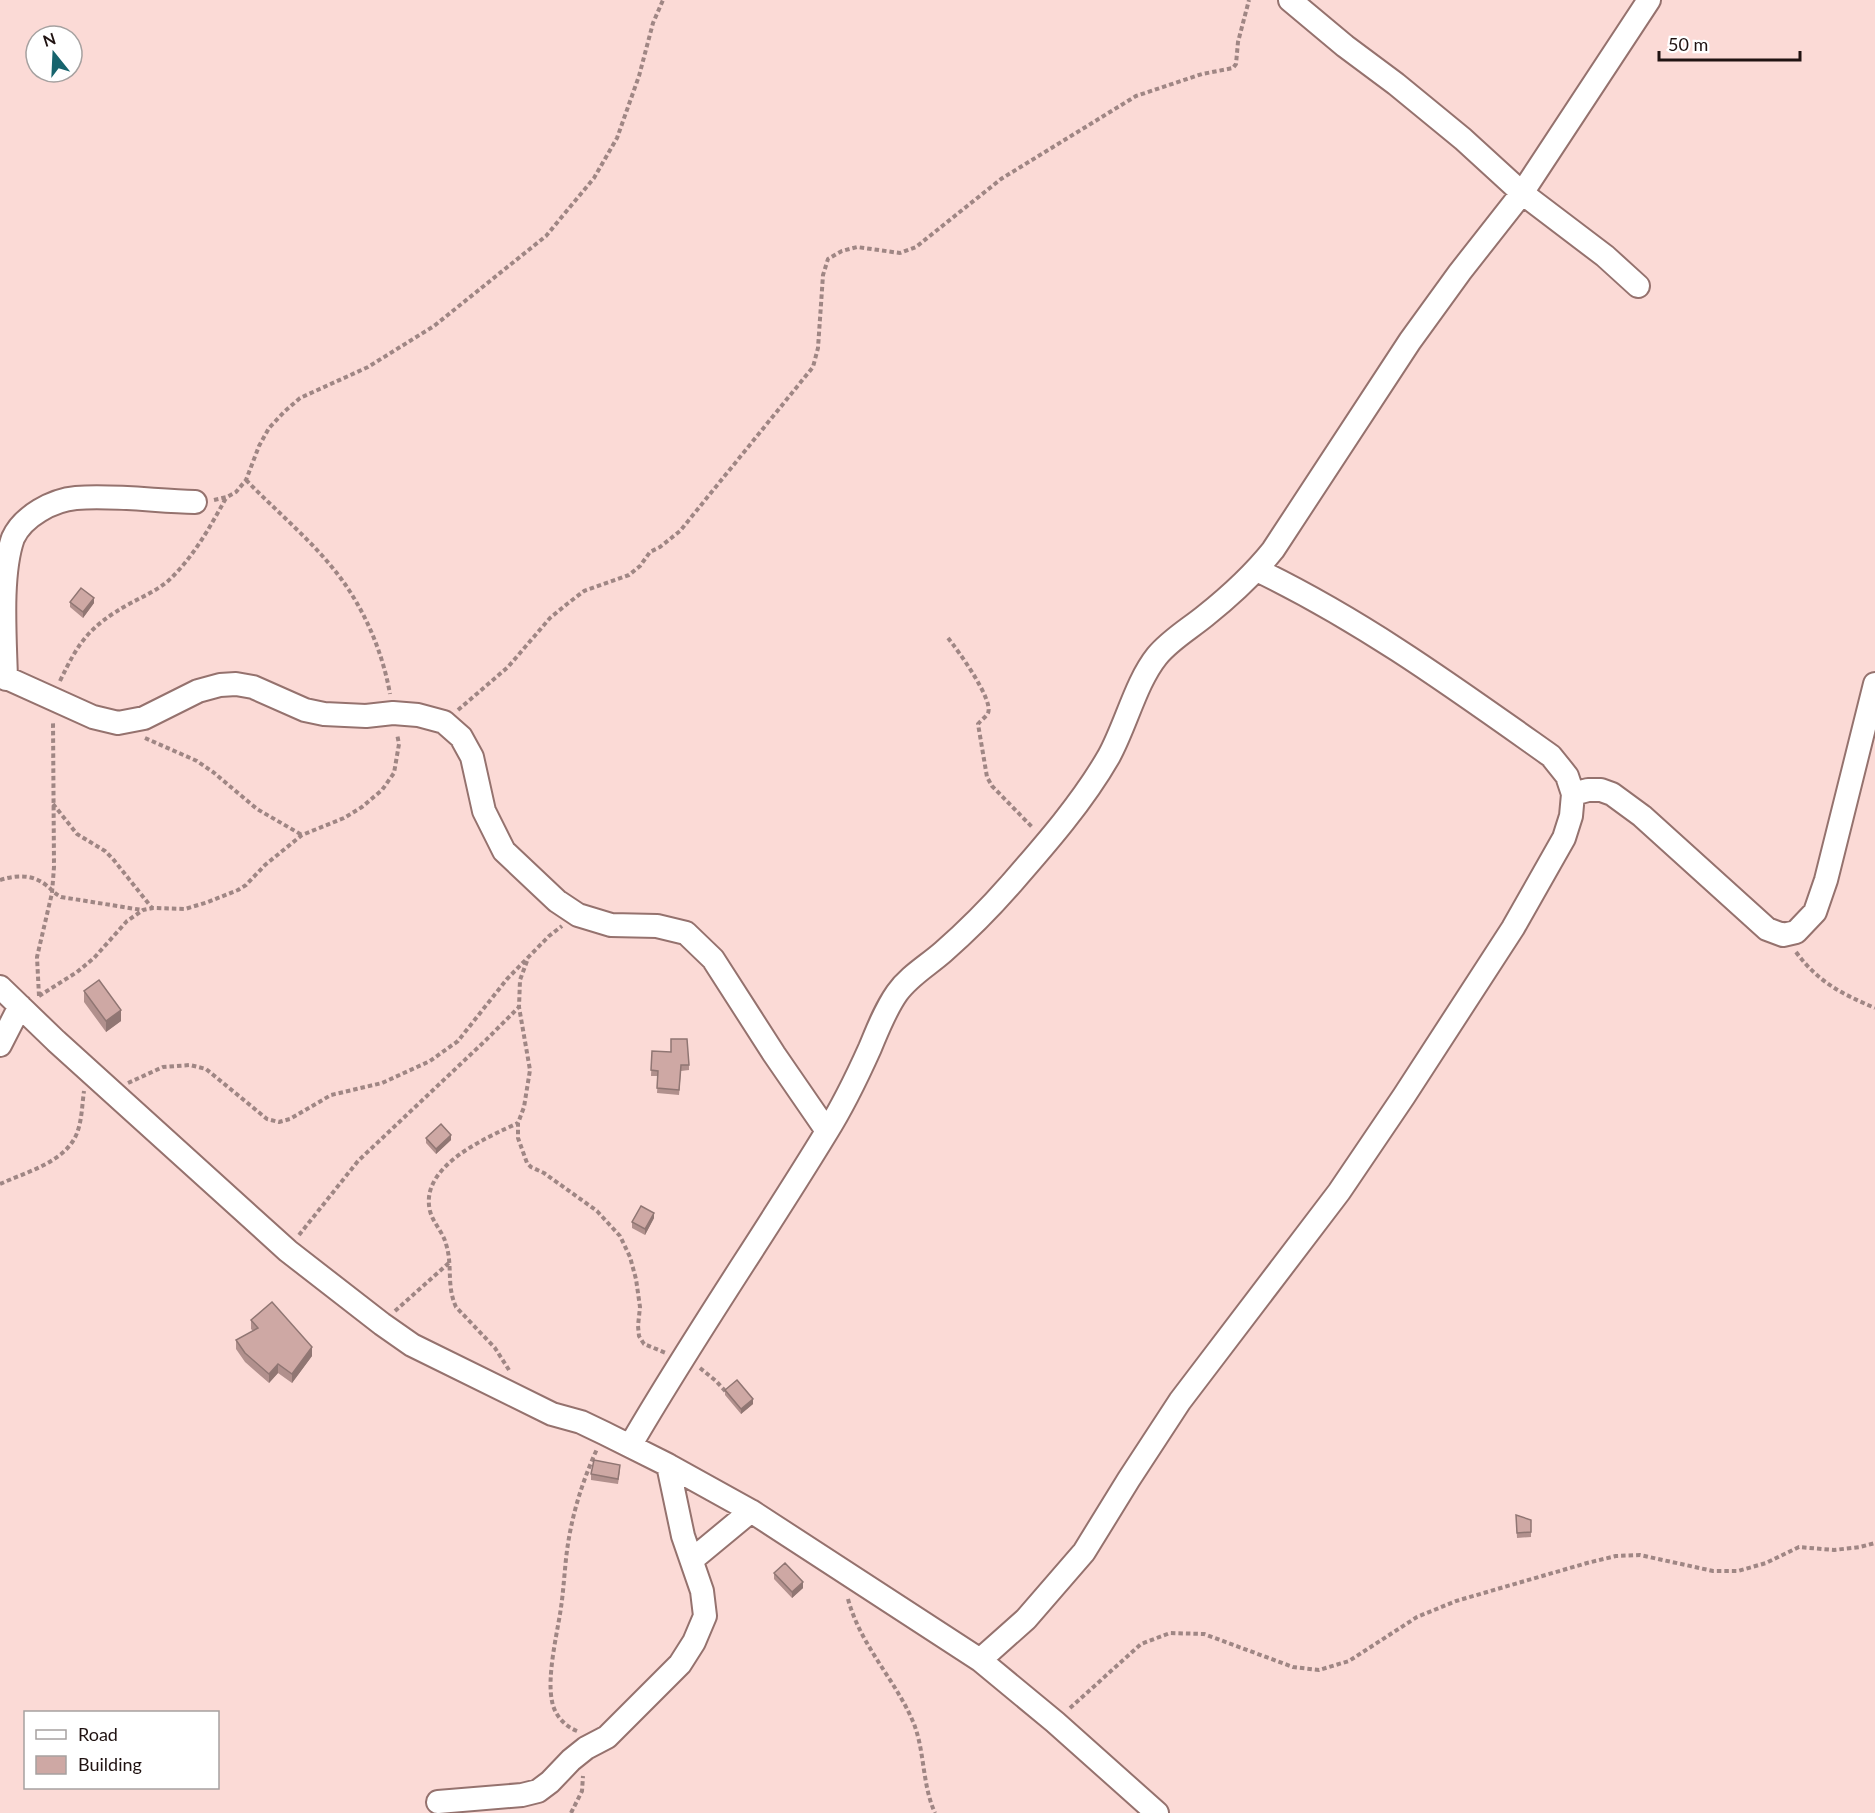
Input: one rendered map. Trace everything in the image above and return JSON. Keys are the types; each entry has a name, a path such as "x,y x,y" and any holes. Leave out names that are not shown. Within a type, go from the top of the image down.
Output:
{"street":[{"path":"1290,0 1463,139 1522,193 1605,256 1638,286"},
{"path":"630,1446 682,1358 827,1131 861,1067 887,1008 912,976 955,942 988,911 1091,786 1110,754 1147,672 1158,655 1175,638 1227,598 1257,570 1285,532 1410,341 1522,193 1649,0"},
{"path":"195,502 101,497 74,498 47,507 25,521 14,538 5,570 3,677 93,717 118,723 144,718 198,691 228,684 253,687 305,710 324,714 366,716 393,713 418,715 444,722 460,737 472,757 484,811 504,851 557,901 578,915 610,925 657,926 686,933 713,959 827,1131"},
{"path":"980,1660 1026,1619 1084,1552 1179,1401 1346,1182 1513,928 1564,838 1571,816 1573,794 1567,776 1551,756 1398,649 1309,595 1257,570"},
{"path":"1573,794 1588,790 1601,790 1612,794 1642,816 1767,929 1783,935 1796,932 1815,912 1829,868 1875,684"},
{"path":"0,987 34,1002 88,1070 288,1251 382,1324 412,1345 552,1414 581,1422 604,1433 751,1511 980,1660 1055,1722 1157,1813"},
{"path":"0,1045 34,1002"},
{"path":"438,1802 522,1795 538,1791 586,1748 607,1737 680,1664 705,1616 702,1591 693,1559 683,1536 668,1465"},
{"path":"693,1559 751,1511"}],"path":[{"path":"34,1002 37,957 52,893 54,867 52,803 54,700 82,640 110,615 169,580 200,543 227,498 236,492 246,480 259,446 269,428 300,398 368,367 435,326 546,236 594,178 616,138 639,76 653,22 663,0"},
{"path":"444,722 508,667 550,618 567,604 584,591 629,575 640,566 650,552 666,543 680,531 813,368 818,348 823,274 828,259 842,251 857,247 900,252 916,247 1001,179 1136,96 1202,74 1233,68 1236,64 1238,42 1249,0"},
{"path":"0,880 24,876 46,885 52,893 71,899 143,910 184,909 208,902 246,885 265,865 302,836 344,818 362,807 382,790 394,773 399,744 386,671 369,625 343,581 312,544 246,480"},
{"path":"195,502 227,498"},
{"path":"948,638 967,665 989,706 988,714 978,724 987,777 992,786 1045,842"},
{"path":"118,723 147,739 197,761 257,809 302,836"},
{"path":"52,803 77,834 105,851 113,859 153,908"},
{"path":"34,1002 94,958 127,921 143,910"},
{"path":"112,1092 134,1079 163,1067 190,1065 206,1069 267,1119 279,1122 290,1119 331,1095 382,1083 430,1061 458,1041 507,979 549,936 578,915"},
{"path":"1783,935 1802,960 1820,978 1836,990 1875,1008"},
{"path":"528,957 520,980 519,1007 530,1070 524,1107 518,1124 518,1138 527,1162 597,1210 620,1236 630,1257 636,1279 640,1307 639,1336 644,1344 682,1358 705,1372 728,1394"},
{"path":"288,1251 358,1161 519,1007"},
{"path":"0,1184 44,1165 69,1148 78,1130 88,1070"},
{"path":"518,1124 462,1152 448,1164 431,1188 430,1210 446,1242 450,1262 449,1289 456,1307 495,1348 505,1363 520,1399"},
{"path":"382,1324 450,1262"},
{"path":"604,1433 588,1470 574,1516 566,1557 551,1698 560,1719 571,1729 587,1735 607,1737"},
{"path":"1055,1722 1141,1644 1170,1633 1204,1634 1293,1667 1319,1670 1349,1661 1417,1617 1456,1601 1616,1556 1640,1555 1713,1571 1738,1571 1766,1563 1799,1547 1834,1550 1875,1543"},
{"path":"845,1574 848,1600 859,1630 913,1721 921,1744 928,1799 934,1813"}],"building":[{"path":"81,588 94,598 83,612 70,602"},
{"path":"99,980 121,1010 106,1021 84,991"},
{"path":"671,1039 687,1039 689,1065 681,1065 679,1090 657,1088 658,1071 651,1070 652,1051 671,1052"},
{"path":"441,1124 451,1135 436,1149 426,1138"},
{"path":"641,1206 654,1213 645,1229 632,1222"},
{"path":"272,1302 312,1347 292,1374 278,1364 269,1374 245,1353 236,1340 258,1328 251,1320"},
{"path":"737,1380 753,1399 741,1409 725,1390"},
{"path":"594,1460 620,1465 618,1479 591,1474"},
{"path":"1516,1515 1531,1520 1531,1532 1517,1533"},
{"path":"785,1563 803,1582 792,1592 774,1573"}]}
